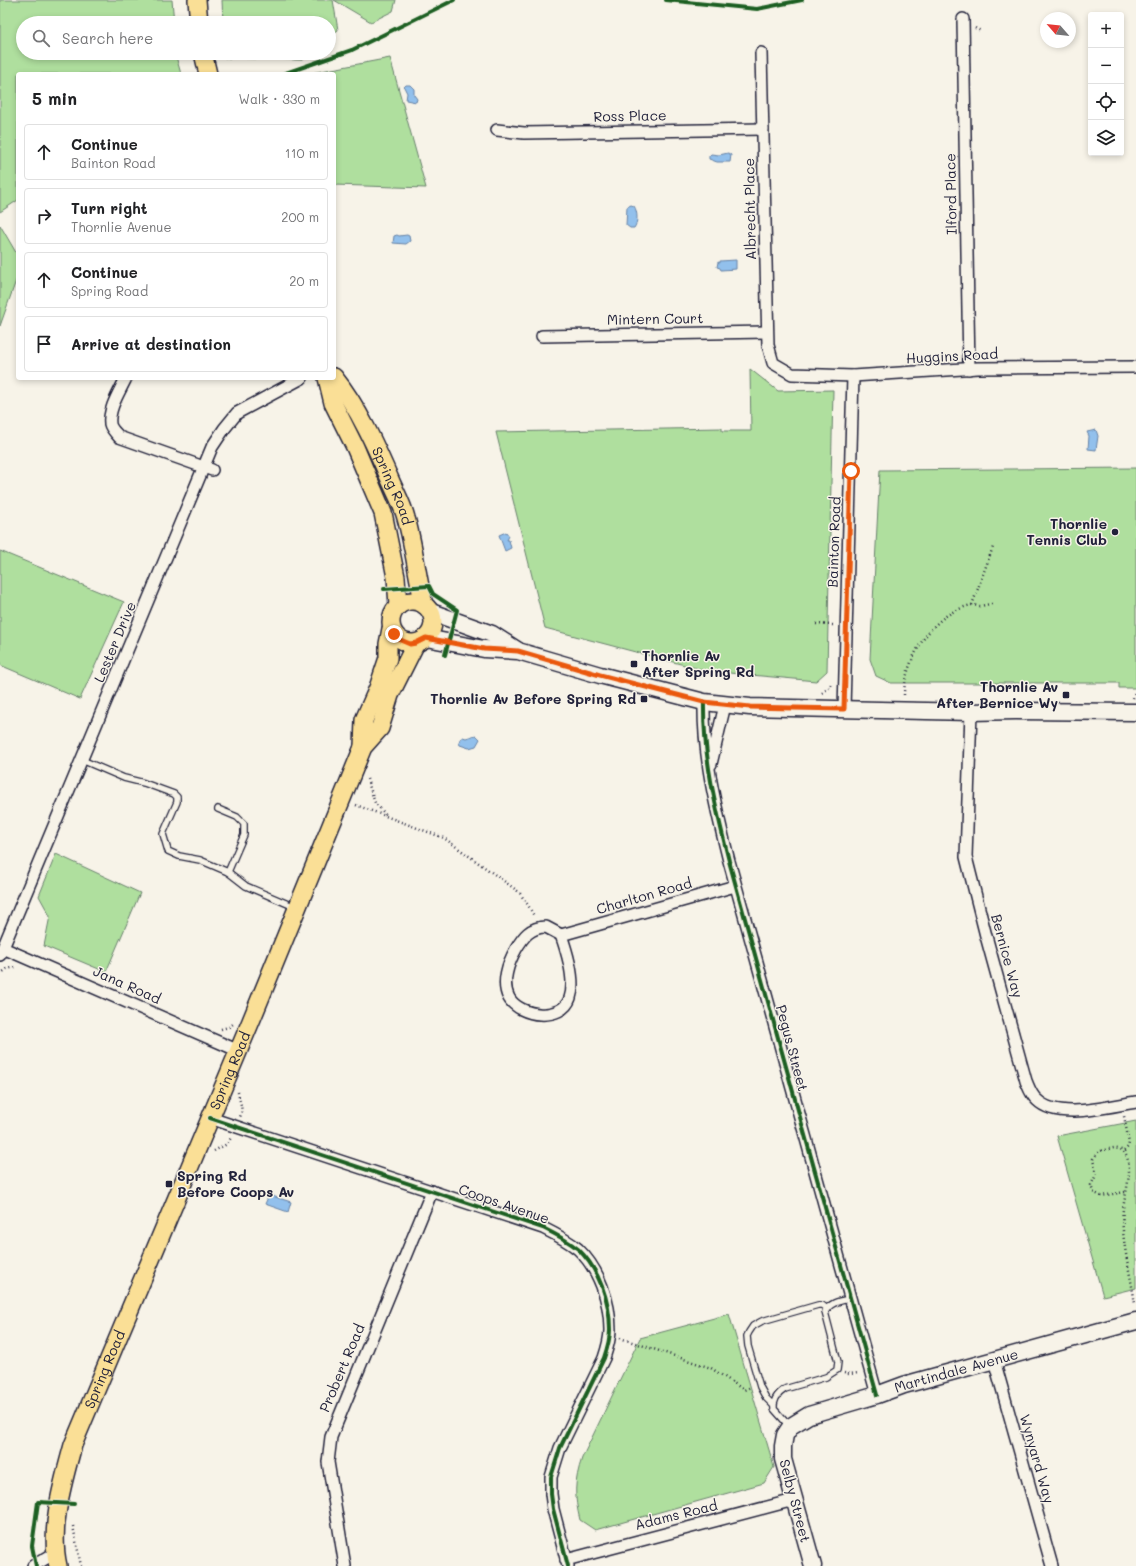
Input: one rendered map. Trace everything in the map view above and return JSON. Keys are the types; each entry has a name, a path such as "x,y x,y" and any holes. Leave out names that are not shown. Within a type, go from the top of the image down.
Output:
{"main road":[{"path":"197,0 198,16"},
{"path":"205,60 208,72"},
{"name":"Spring Road","path":"328,380 333,403 355,447 382,513 396,577 398,606 391,616 388,658 378,688 364,720 363,747"},
{"name":"Spring Road","path":"57,1559 59,1503 63,1480 73,1445 239,1051 363,747 380,728 390,695 421,641 433,626 417,573 414,548 406,516 384,465 348,395 336,380"},
{"path":"398,606 404,602 418,602 427,608 492,634 518,651"},
{"path":"391,629 398,639 410,644 421,641 484,649 518,651 600,675 704,702 725,705 750,707 971,712 1136,712"},
{"name":"Martindale Avenue","path":"788,1431 800,1419 809,1415 877,1395 904,1385 1136,1322"},
{"name":"Selby Street","path":"788,1431 782,1455 813,1566"}],"street":[{"name":"Ilford Place","path":"963,19 969,369"},
{"name":"Albrecht Place","path":"761,53 768,344 773,363"},
{"name":"Ross Place","path":"497,130 524,133 763,129"},
{"name":"Mintern Court","path":"542,336 768,332"},
{"name":"Huggins Road","path":"773,363 792,374 854,376 969,369 1136,367"},
{"name":"Bainton Road","path":"844,709 854,376"},
{"path":"125,380 113,407 110,423 112,429 119,437 208,468"},
{"name":"Lester Drive","path":"2,951 82,760 208,468 212,447 237,413 298,380"},
{"name":"Pegus Street","path":"704,702 704,722 714,798 735,886 877,1395"},
{"name":"Pegus Street","path":"710,772 725,705"},
{"name":"Bernice Way","path":"971,712 966,857 1026,1081 1036,1100 1047,1108 1071,1111 1136,1102"},
{"name":"Charlton Road","path":"561,935 735,886"},
{"path":"546,927 561,935 566,948 572,983 570,999 563,1008 553,1013 537,1014 524,1010 512,1002 508,997 506,984 507,969 521,940 529,931 546,927"},
{"name":"Jana Road","path":"2,951 239,1051"},
{"name":"Coops Avenue","path":"210,1118 543,1228 567,1240 578,1249 592,1266 603,1291 608,1308 610,1330 604,1358 560,1448 551,1477 553,1509 567,1563"},
{"name":"Probert Road","path":"345,1566 329,1469 330,1437 432,1191"},
{"name":"Wynyard Way","path":"994,1360 1052,1566"},
{"name":"Adams Road","path":"567,1563 794,1500"},
{"name":"Spring Road","path":"33,1566 57,1559"}],"lane":[{"path":"82,760 124,778 144,783 174,794 177,797 177,802 163,834 168,851 179,856 200,860 228,872 246,886 297,908"},
{"path":"218,809 237,817 244,824 244,835 228,872"},
{"path":"773,1405 776,1396 785,1389 826,1377 837,1370 838,1362 825,1315 827,1309 833,1303 850,1299"},
{"path":"788,1431 773,1405 766,1398 760,1387 748,1346 747,1336 752,1326 762,1320 818,1305 822,1305 827,1309"}],"path":[{"path":"972,605 993,548"},
{"path":"904,698 904,686 909,670 919,646 925,637 943,618 952,612 972,605 980,606 993,604"},
{"path":"816,624 836,625"},
{"path":"817,694 824,693 830,688 833,680"},
{"path":"367,778 376,803 388,817"},
{"path":"355,805 444,838 519,892 528,905 539,928"},
{"path":"1123,1110 1129,1143 1124,1152"},
{"path":"1125,1192 1101,1196 1095,1194 1091,1187 1096,1175 1093,1163 1096,1154 1102,1150 1119,1148 1124,1152 1129,1171 1122,1223 1135,1304"},
{"path":"619,1338 711,1368 744,1390 754,1386"},
{"path":"849,1374 860,1373"}],"green space":[{"path":"0,0 172,0 173,16 16,16 16,60 177,60 180,72 16,72 16,201 0,212"},
{"path":"222,0 333,0 336,16 223,16"},
{"path":"334,0 396,0 393,11 371,22"},
{"path":"336,18 338,30 336,32"},
{"path":"390,58 426,188 336,185 336,72 316,72"},
{"path":"0,225 16,253 16,281 0,326"},
{"path":"750,369 778,391 833,390 827,671 816,681 707,671 545,628 496,432 722,428 722,431 751,431"},
{"path":"1136,468 1136,688 1119,688 1119,683 891,683 876,676 870,659 880,470"},
{"path":"0,551 124,602 80,699 0,665"},
{"path":"56,854 140,893 106,972 44,946 50,916 39,896"},
{"path":"1136,1121 1136,1288 1103,1296 1057,1136"},
{"path":"729,1314 774,1467 764,1483 595,1530 580,1520 576,1496 576,1482 582,1458 640,1338"}],"water":[{"path":"406,85 410,85 414,89 414,95 417,99 416,102 406,100 407,93 404,87"},
{"path":"728,153 731,155 730,162 717,162 709,159 711,154 719,155"},
{"path":"631,205 634,206 637,214 637,220 634,228 630,228 626,225 627,207"},
{"path":"407,235 409,236 410,241 406,244 393,243 394,236"},
{"path":"736,260 736,269 721,270 717,267 718,262 720,263 720,261"},
{"path":"1096,430 1098,436 1096,450 1088,449 1089,436 1087,432"},
{"path":"506,532 509,536 507,540 509,540 511,548 505,551 499,535"},
{"path":"476,735 480,739 476,746 469,748 460,745 460,739 463,737 466,738"},
{"path":"269,1195 291,1202 288,1212 265,1204"}],"cycle path":[{"path":"336,56 352,50 454,0"},
{"path":"666,0 757,9 802,0"},
{"path":"289,72 323,60"},
{"path":"384,589 429,586 433,594 457,610 445,655"},
{"path":"704,702 704,722 711,783 729,861 877,1395"},
{"path":"210,1118 543,1228 570,1243 585,1257 592,1266 602,1286 608,1308 610,1334 604,1358 560,1448 551,1477 553,1509 568,1566"},
{"path":"36,1566 32,1546 38,1502 74,1504"}],"place":[{"name":"Thornlie Tennis Club","path":"1115,532"},
{"name":"Thornlie Av After Spring Rd","path":"634,664"},
{"name":"Thornlie Av After Bernice Wy","path":"1066,695"},
{"name":"Thornlie Av Before Spring Rd","path":"644,699"},
{"name":"Spring Rd Before Coops Av","path":"169,1184"}],"route":[{"path":"394,634 398,639 410,644 421,642 426,638 484,649 518,651 600,675 704,702 750,707 844,709 851,471"}]}
